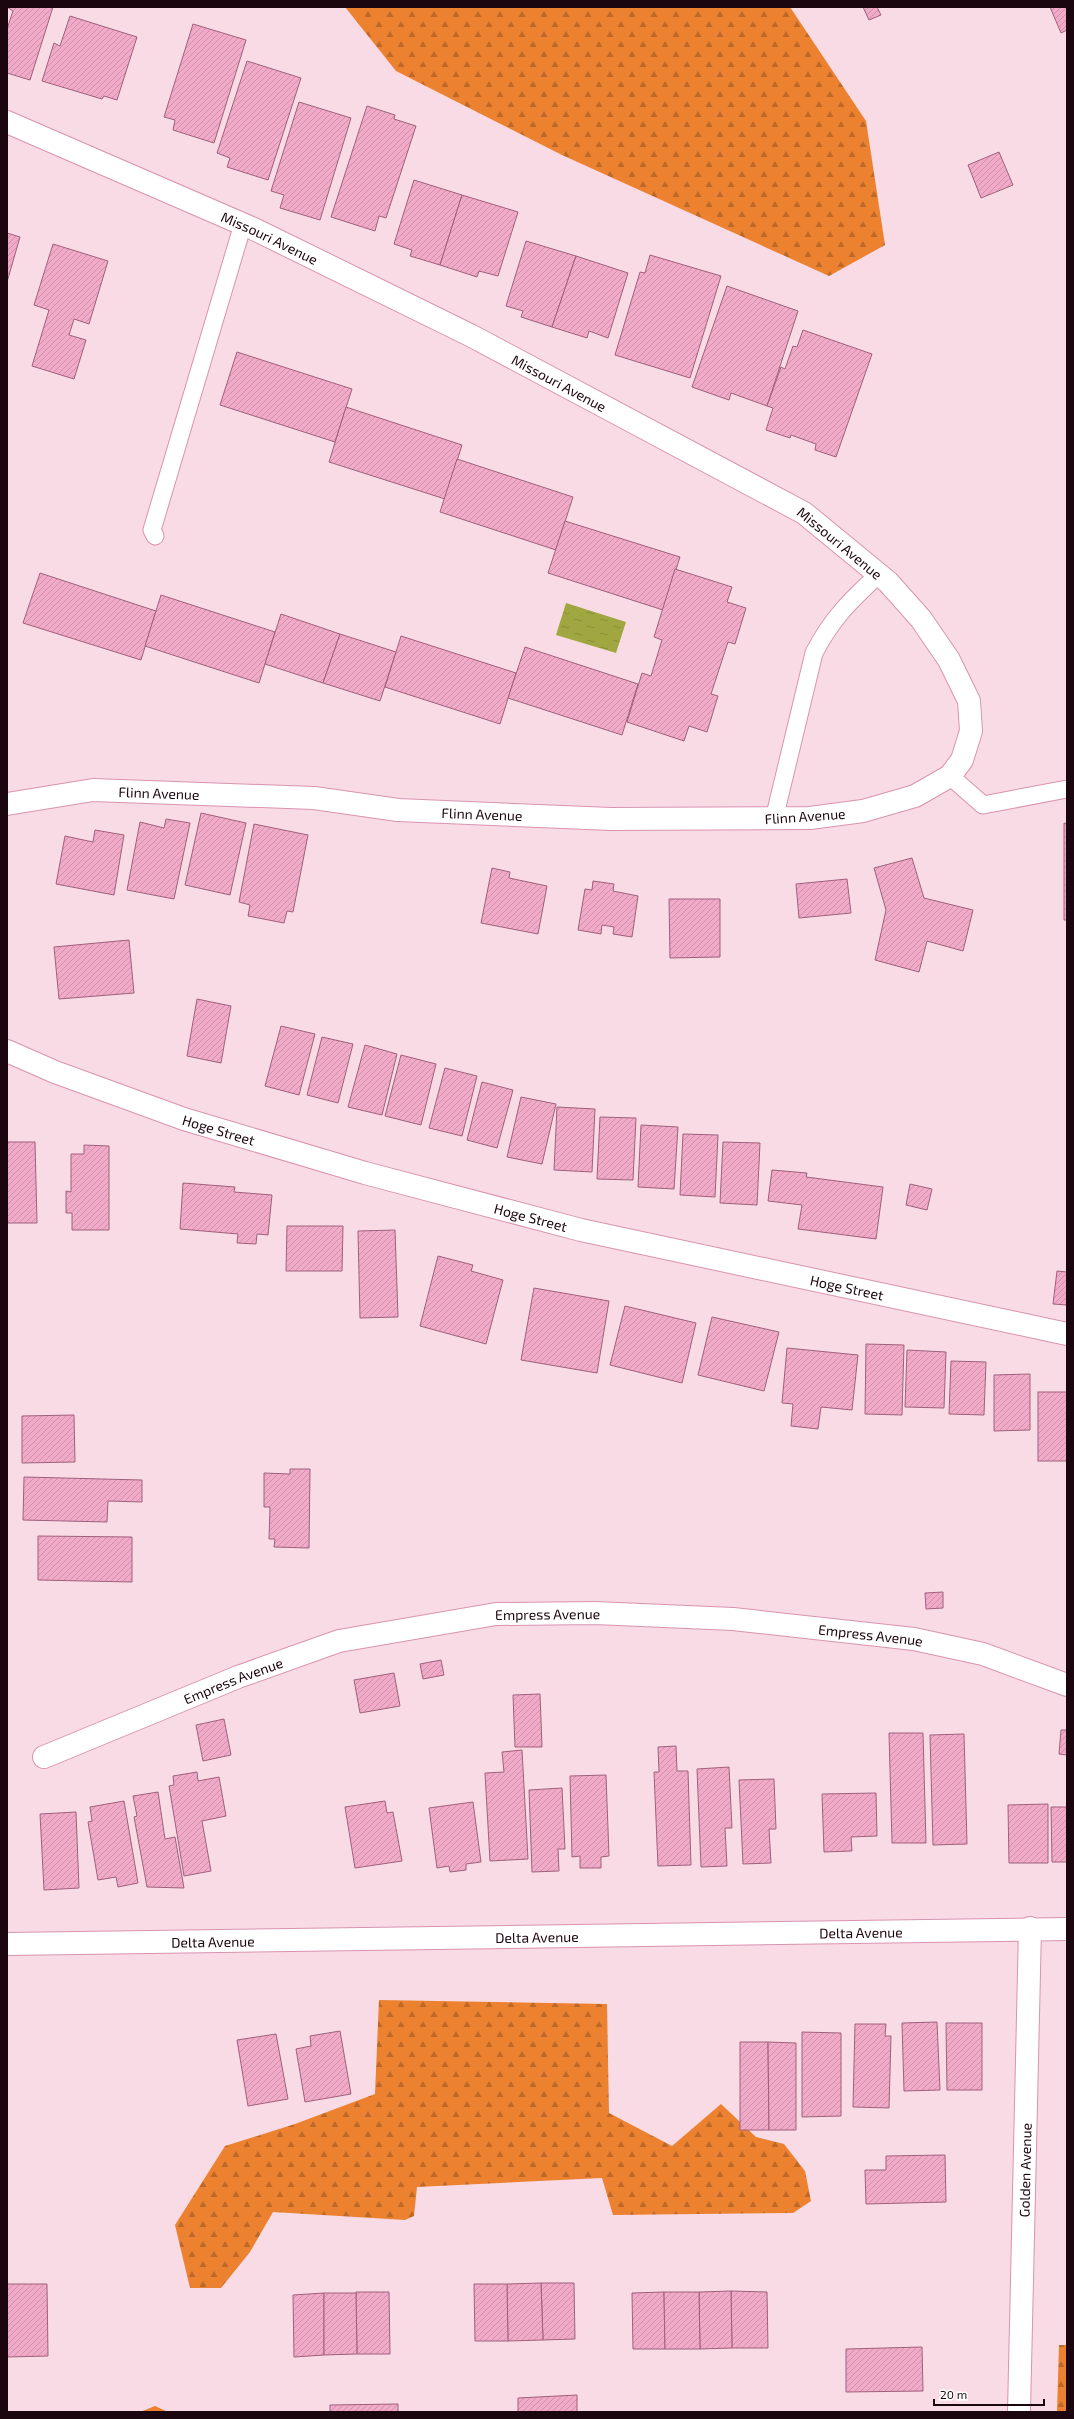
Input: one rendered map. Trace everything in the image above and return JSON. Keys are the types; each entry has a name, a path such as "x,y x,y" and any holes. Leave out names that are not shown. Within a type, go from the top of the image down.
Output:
{"street":[{"name":"Missouri Avenue","path":"7,122 243,224 470,334 804,513 879,574 921,619 950,660 968,701 971,731 962,760 950,776"},
{"name":"Flinn Avenue","path":"7,804 93,790 314,798 398,810 610,819 810,818 863,811 915,796 950,776"},
{"name":"Hoge Street","path":"7,1051 55,1072 184,1119 394,1181 581,1230 1067,1334"},
{"name":"Empress Avenue","path":"44,1757 238,1677 339,1641 496,1614 595,1613 733,1619 914,1639 983,1654 1067,1686"},
{"name":"Delta Avenue","path":"7,1944 1030,1928 1067,1929"},
{"name":"Golden Avenue","path":"1019,2412 1030,1928"}],"lane":[{"path":"155,536 152,530 243,224"},
{"path":"774,819 814,652 827,628 847,604 879,574"},
{"path":"950,776 983,805 1067,790"}],"green space":[{"path":"345,7 790,7 866,121 885,245 829,276 562,155 396,71"},
{"path":"379,2000 607,2004 609,2113 672,2146 721,2104 756,2137 784,2144 805,2171 811,2201 793,2213 613,2215 602,2178 417,2187 414,2216 405,2220 273,2212 250,2252 221,2288 190,2288 175,2225 225,2146 295,2124 375,2094"},
{"path":"1059,2345 1067,2345 1067,2412 1057,2412"},
{"path":"155,2406 168,2412 140,2412"}],"water":[{"path":"566,603 626,622 616,653 556,635"}],"building":[{"path":"7,7 53,7 30,80 7,73 7,29 13,11"},
{"path":"863,7 877,7 881,15 869,20"},
{"path":"1050,7 1067,7 1067,30 1061,33"},
{"path":"70,16 137,37 117,100 104,96 102,99 42,81 54,43 60,46"},
{"path":"193,24 246,40 214,143 173,130 175,120 164,117"},
{"path":"247,61 301,78 268,180 227,167 230,158 217,153"},
{"path":"299,102 351,118 320,220 280,208 284,195 271,191"},
{"path":"367,106 395,115 394,119 416,126 386,218 379,216 375,231 331,217"},
{"path":"999,152 1013,185 981,198 968,165"},
{"path":"414,180 462,195 440,265 410,256 412,250 394,244"},
{"path":"462,195 518,212 498,276 479,271 477,277 440,265"},
{"path":"7,233 20,237 7,282"},
{"path":"526,241 576,256 552,327 521,317 523,311 506,306"},
{"path":"53,244 108,261 89,324 74,319 69,335 86,340 74,379 32,366 49,310 34,305"},
{"path":"650,255 721,276 690,378 615,355 640,272 645,273"},
{"path":"576,256 628,273 608,338 589,331 587,338 552,327"},
{"path":"727,286 798,311 767,406 731,393 729,400 692,387"},
{"path":"803,330 872,354 836,457 815,450 816,444 791,435 790,438 766,430 773,408 767,406 781,367 785,369 793,346 797,347"},
{"path":"237,352 352,389 335,442 220,405"},
{"path":"346,407 462,445 445,499 329,462"},
{"path":"457,459 573,497 556,550 440,512"},
{"path":"565,521 680,557 663,610 548,573"},
{"path":"675,569 732,587 727,602 746,608 735,644 728,642 711,694 718,696 707,732 689,726 684,741 627,722 642,673 651,676 662,640 654,637"},
{"path":"40,573 156,611 141,660 23,623"},
{"path":"161,595 275,632 259,683 145,646"},
{"path":"281,614 340,634 323,683 265,664"},
{"path":"340,634 396,652 380,701 323,683"},
{"path":"401,636 516,673 500,724 385,687"},
{"path":"525,647 638,684 622,735 508,698"},
{"path":"201,813 246,823 230,895 185,885"},
{"path":"166,819 190,823 174,899 127,890 140,822 164,828"},
{"path":"1064,823 1067,824 1067,920 1064,920"},
{"path":"254,824 308,835 293,912 287,911 284,923 248,916 250,905 239,902"},
{"path":"95,830 124,835 114,895 56,884 65,836 93,842"},
{"path":"912,858 924,898 973,910 963,951 927,941 919,972 875,960 886,910 874,868"},
{"path":"492,868 510,872 509,878 547,886 538,934 481,923"},
{"path":"847,879 851,913 799,918 796,884"},
{"path":"593,881 614,884 613,891 638,896 632,937 613,934 614,927 602,925 601,934 578,930 585,889 592,890"},
{"path":"669,899 720,899 720,957 670,958"},
{"path":"129,940 134,993 59,999 54,947"},
{"path":"197,999 231,1006 221,1063 187,1056"},
{"path":"281,1026 315,1034 299,1095 265,1086"},
{"path":"322,1037 353,1044 338,1103 307,1095"},
{"path":"365,1045 397,1054 382,1115 348,1107"},
{"path":"401,1055 436,1064 421,1125 385,1116"},
{"path":"445,1068 477,1076 462,1136 429,1128"},
{"path":"482,1082 513,1090 497,1148 467,1140"},
{"path":"521,1097 556,1104 542,1164 507,1157"},
{"path":"557,1107 595,1109 592,1172 554,1170"},
{"path":"600,1117 636,1118 633,1180 597,1179"},
{"path":"641,1125 678,1127 674,1189 638,1187"},
{"path":"683,1134 718,1135 715,1197 680,1195"},
{"path":"7,1142 35,1142 37,1223 7,1223"},
{"path":"723,1142 760,1143 757,1205 720,1203"},
{"path":"84,1145 109,1146 109,1230 72,1230 72,1213 66,1213 66,1191 71,1192 71,1154 84,1154"},
{"path":"772,1170 807,1173 806,1177 883,1187 876,1239 798,1229 802,1205 768,1201"},
{"path":"183,1183 235,1187 234,1192 272,1195 268,1235 257,1234 256,1244 237,1243 238,1234 180,1229"},
{"path":"910,1184 932,1189 927,1210 906,1205"},
{"path":"287,1226 343,1226 342,1271 286,1271"},
{"path":"395,1230 398,1317 360,1318 358,1231"},
{"path":"438,1256 473,1265 471,1271 503,1280 486,1344 420,1326"},
{"path":"1057,1271 1067,1272 1067,1305 1053,1304"},
{"path":"534,1288 609,1301 597,1373 521,1360"},
{"path":"625,1306 696,1323 682,1383 610,1365"},
{"path":"712,1317 779,1332 764,1391 698,1375"},
{"path":"866,1344 904,1345 902,1415 865,1414"},
{"path":"787,1348 858,1355 852,1410 821,1407 818,1429 791,1426 793,1404 782,1403"},
{"path":"907,1350 946,1352 944,1408 905,1407"},
{"path":"951,1361 986,1362 984,1415 949,1414"},
{"path":"1030,1374 1030,1430 994,1431 994,1375"},
{"path":"1038,1392 1067,1392 1067,1461 1038,1461"},
{"path":"74,1415 75,1462 22,1463 22,1416"},
{"path":"290,1469 310,1469 309,1548 274,1547 275,1539 269,1539 270,1507 264,1507 264,1473 290,1474"},
{"path":"24,1477 142,1480 142,1502 108,1501 107,1522 23,1520"},
{"path":"38,1536 132,1537 132,1582 38,1580"},
{"path":"943,1592 943,1608 926,1609 925,1593"},
{"path":"441,1660 444,1675 423,1679 420,1664"},
{"path":"394,1673 400,1706 360,1713 354,1680"},
{"path":"540,1694 542,1747 515,1747 513,1695"},
{"path":"224,1719 231,1755 203,1761 196,1725"},
{"path":"1061,1730 1067,1730 1067,1755 1059,1754"},
{"path":"889,1733 923,1733 926,1843 892,1843"},
{"path":"964,1734 967,1844 933,1845 930,1735"},
{"path":"676,1746 677,1771 688,1771 691,1865 658,1866 654,1772 659,1772 658,1747"},
{"path":"522,1750 528,1859 490,1861 485,1773 504,1772 502,1752"},
{"path":"729,1767 732,1828 725,1828 727,1866 701,1867 697,1769"},
{"path":"197,1772 198,1781 219,1777 226,1816 202,1821 211,1871 184,1876 169,1786 174,1785 173,1776"},
{"path":"606,1775 609,1856 601,1857 601,1868 580,1868 580,1856 572,1857 570,1776"},
{"path":"774,1779 776,1829 769,1829 771,1863 743,1864 739,1780"},
{"path":"562,1788 565,1849 558,1849 559,1871 532,1872 529,1790"},
{"path":"158,1792 165,1839 175,1837 184,1888 147,1887 134,1817 137,1816 133,1796"},
{"path":"876,1793 877,1836 851,1837 852,1851 824,1852 822,1794"},
{"path":"124,1801 138,1883 118,1887 116,1877 98,1880 88,1822 92,1821 90,1807"},
{"path":"385,1801 387,1813 393,1812 402,1861 355,1868 345,1807"},
{"path":"473,1802 481,1862 466,1864 466,1870 450,1872 449,1866 437,1868 429,1808"},
{"path":"1048,1804 1048,1863 1009,1863 1008,1805"},
{"path":"1051,1807 1067,1807 1067,1862 1052,1862"},
{"path":"76,1812 79,1888 44,1890 40,1814"},
{"path":"937,2022 940,2090 904,2091 902,2023"},
{"path":"946,2023 982,2023 982,2090 947,2090"},
{"path":"855,2024 886,2024 885,2036 891,2036 889,2108 853,2107"},
{"path":"340,2031 351,2094 305,2102 296,2049 311,2046 310,2036"},
{"path":"802,2032 841,2033 841,2116 802,2117"},
{"path":"276,2034 288,2099 248,2106 237,2040"},
{"path":"740,2042 768,2042 769,2130 740,2130"},
{"path":"768,2042 796,2043 796,2130 769,2130"},
{"path":"945,2155 946,2202 866,2204 865,2170 886,2170 886,2156"},
{"path":"541,2283 574,2283 575,2339 543,2340"},
{"path":"541,2283 543,2340 508,2341 507,2284"},
{"path":"7,2284 47,2284 48,2356 7,2357"},
{"path":"474,2284 507,2284 508,2341 475,2341"},
{"path":"731,2291 767,2292 768,2348 732,2348"},
{"path":"731,2291 732,2348 700,2349 699,2292"},
{"path":"356,2292 389,2292 390,2354 357,2354"},
{"path":"664,2292 665,2349 633,2349 632,2293"},
{"path":"664,2292 699,2292 700,2349 665,2349"},
{"path":"324,2293 324,2355 294,2357 293,2295"},
{"path":"324,2293 356,2293 357,2354 324,2355"},
{"path":"922,2347 923,2391 846,2392 846,2349"},
{"path":"577,2395 577,2412 518,2412 518,2398"},
{"path":"398,2404 398,2412 330,2412 330,2405"}]}
